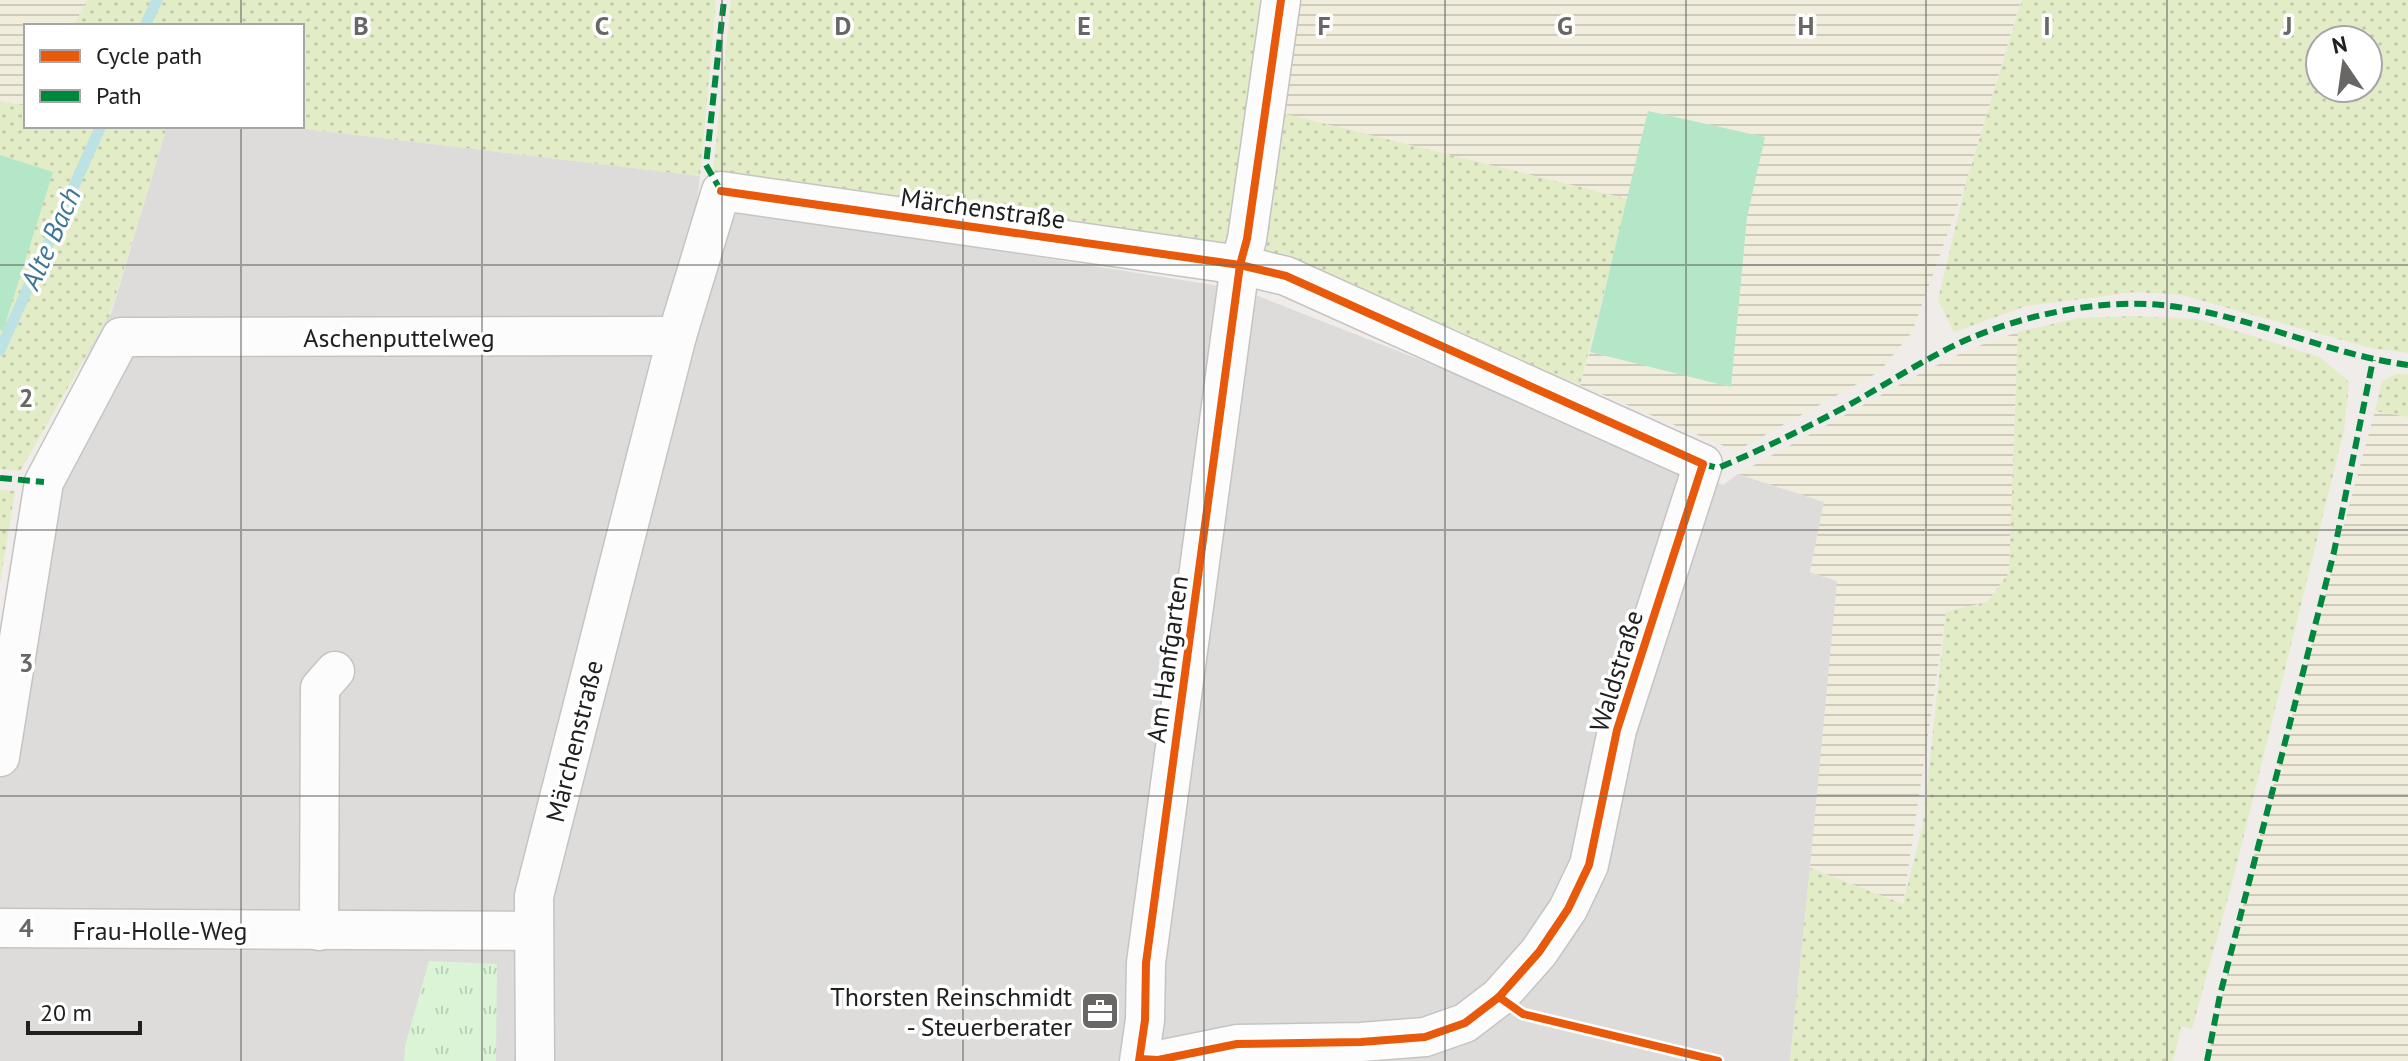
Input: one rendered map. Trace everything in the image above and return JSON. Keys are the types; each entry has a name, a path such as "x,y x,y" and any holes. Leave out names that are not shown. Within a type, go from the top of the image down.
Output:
{"street":[{"name":"Am Hanfgarten","path":"1139,1060 1145,1020 1146,963 1240,265 1247,239 1281,0"},
{"name":"Märchenstraße","path":"535,1061 534,896 677,336 721,191 1240,265"},
{"name":"Waldstraße","path":"1139,1060 1158,1060 1237,1044 1361,1042 1425,1037 1465,1023 1499,997 1547,941 1568,909 1589,865 1617,730 1703,464 1286,276 1240,265"},
{"name":"Aschenputtelweg","path":"0,757 44,482 121,337 677,336"},
{"path":"319,931 320,688 335,671"},
{"name":"Frau-Holle-Weg","path":"0,928 534,931"}],"shaded area":[{"path":"0,0 87,0 75,24 24,24 24,106 0,101"},
{"path":"1297,0 2021,0 1966,183 1912,332 1879,372 1736,451 1580,385 1590,352 1731,386 1747,217 1764,137 1648,111 1628,199 1281,113"},
{"path":"166,128 298,128 700,176 697,203 1213,285 1258,296 1561,415 1723,485 1738,474 1824,502 1810,572 1837,581 1829,733 1810,868 1790,1061 0,1061 0,715 35,468 106,315 111,314"},
{"path":"2018,332 2009,573 1987,602 1946,612 1903,904 1810,868 1837,581 1810,572 1824,502 1738,474 1921,373 1970,349"},
{"path":"2375,411 2408,417 2408,1061 2207,1061 2255,853"}],"green space":[{"path":"87,0 716,0 700,176 298,128 304,128 304,24 75,24"},
{"path":"731,0 1260,0 1228,252 713,173"},
{"path":"2022,0 2408,0 2408,353 2371,348 2182,295 2135,292 2026,306 1954,332 1938,300 1966,183"},
{"path":"0,101 24,106 24,128 166,128 110,314 20,471 0,469 0,330 3,330 52,172 0,155"},
{"path":"1648,111 1765,137 1747,217 1731,387 1590,352"},
{"path":"1281,113 1628,199 1580,385 1261,249"},
{"path":"0,155 53,172 3,331 0,330"},
{"path":"2134,316 2197,319 2320,357 2349,382 2344,430 2232,883 2192,1029 2181,1026 2173,1061 1790,1061 1810,868 1903,904 1923,824 1946,612 1987,602 2009,573 2018,332 2078,318"},
{"path":"2396,374 2408,374 2408,417 2375,411 2382,381"},
{"path":"0,490 15,491 0,583"},
{"path":"429,961 497,964 496,1061 404,1061 405,1046"}],"waterway":[{"name":"Alte Bach","path":"146,24 157,0"},
{"name":"Alte Bach","path":"0,350 100,128"}],"marked path":[{"path":"721,191 706,165 724,0"},
{"path":"1703,464 1718,468 1768,446 1988,331 2036,316 2087,307 2137,304 2193,309 2346,352 2408,365"},
{"path":"2207,1061 2220,995 2334,552 2373,360"},
{"path":"0,478 44,482"}],"cycle path":[{"path":"1139,1061 1145,1020 1146,963 1240,265 1247,239 1281,0"},
{"path":"721,191 1240,265 1286,276 1703,464 1617,730 1589,865 1568,909 1539,952 1499,997 1465,1023 1425,1037 1361,1042 1237,1044 1158,1060 1140,1059"},
{"path":"1499,997 1523,1014 1718,1061"}],"place":[{"name":"Thorsten Reinschmidt - Steuerberater","path":"1100,1011"}]}
